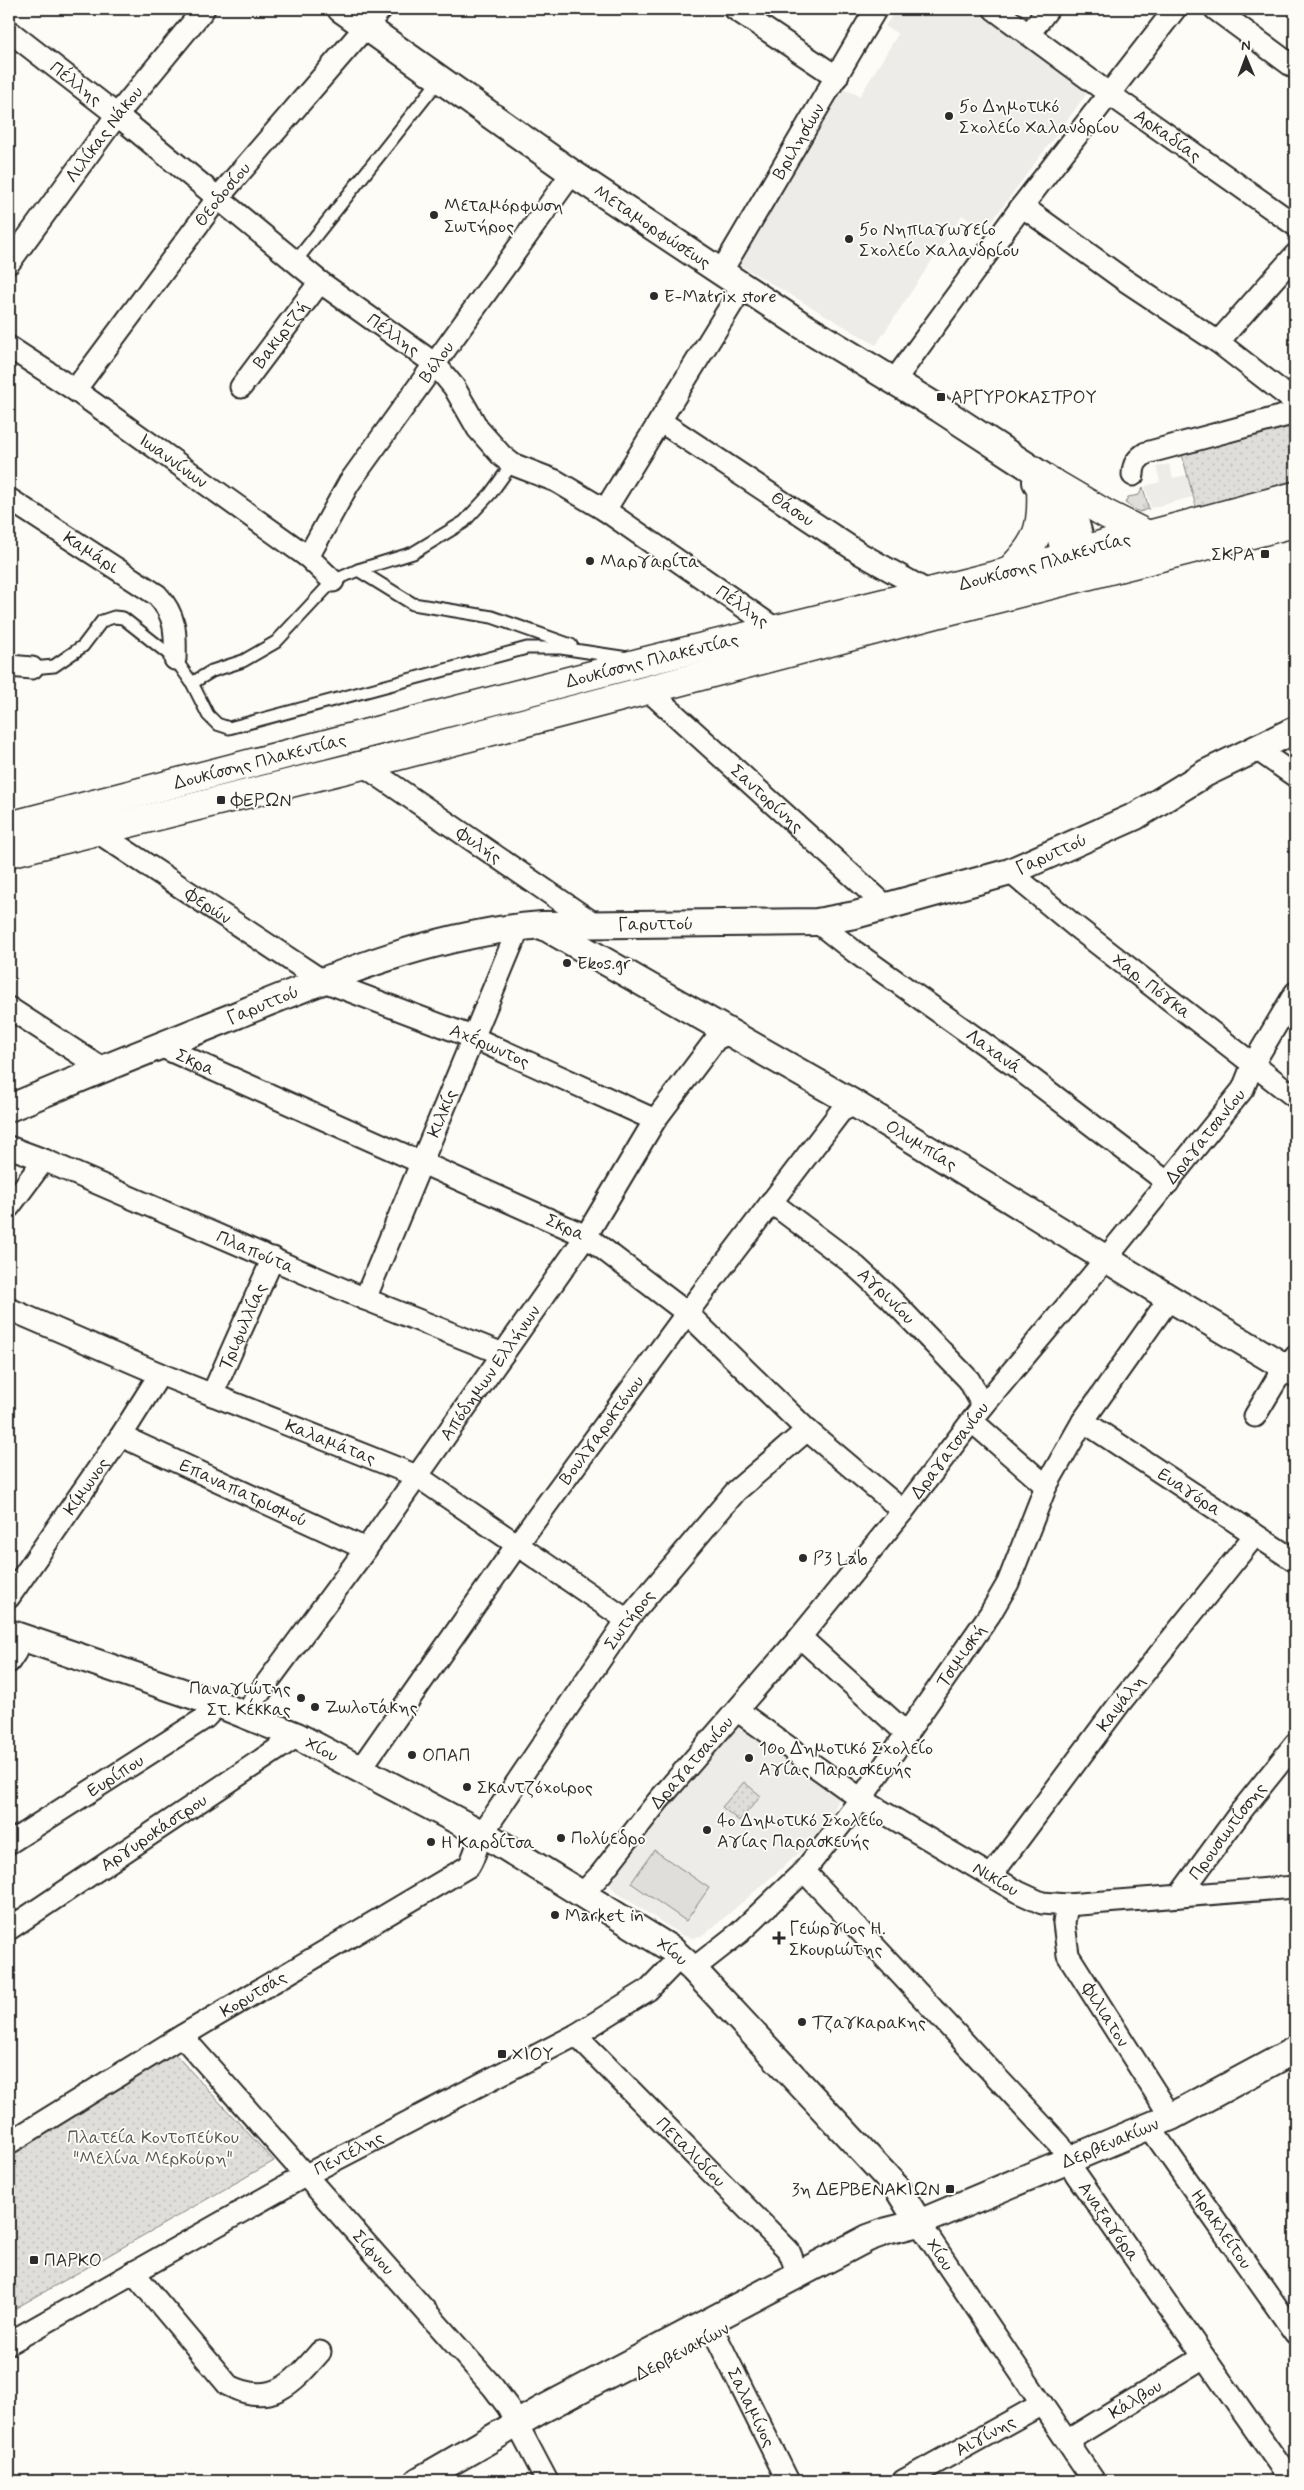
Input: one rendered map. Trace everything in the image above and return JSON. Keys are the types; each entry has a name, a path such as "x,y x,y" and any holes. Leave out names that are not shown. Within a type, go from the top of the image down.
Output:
{"main road":[{"path":"1008,571 1033,545 1048,487 1148,535"},
{"name":"Δουκίσσης Πλακεντίας","path":"9,826 646,661 1008,571 1077,565 1148,535 1295,496"},
{"name":"Δουκίσσης Πλακεντίας","path":"9,853 363,765 648,690 1077,565 1295,523"}],"street":[{"name":"Λιλίκας Νάκου","path":"9,263 116,115 204,9"},
{"name":"Μεταμορφώσεως","path":"341,9 373,18 440,78 572,173 800,324 1023,463 1048,487 1054,511 1077,565"},
{"path":"735,9 837,78"},
{"name":"Βριλησίων","path":"721,272 876,9"},
{"name":"Αρκαδίας","path":"994,9 1108,93 1295,225"},
{"path":"1029,34 1048,9"},
{"path":"894,381 1022,206 1175,9"},
{"path":"1216,9 1295,68"},
{"name":"Θεοδοσίου","path":"75,390 218,199 373,18"},
{"name":"Πέλλης","path":"9,31 116,115 320,282 435,364 454,387 478,429 502,456 512,464 556,481 605,510 776,630"},
{"name":"Βόλου","path":"308,558 349,483 572,173"},
{"path":"1022,206 1123,279 1218,342 1295,402"},
{"path":"1218,342 1295,255"},
{"name":"Βακιρτζή","path":"241,387 320,282"},
{"path":"605,510 743,286"},
{"name":"Ιωαννίνων","path":"9,347 75,390 308,558 333,581"},
{"path":"1133,475 1133,466 1138,458 1146,452 1295,413"},
{"name":"Θάσου","path":"660,421 861,554 929,592"},
{"name":"Καμάρι","path":"9,499 158,596 170,610 176,627 175,658"},
{"path":"9,666 32,668"},
{"name":"Σαντορίνης","path":"648,690 887,907"},
{"name":"Γαρυττού","path":"9,1108 102,1068 322,980 447,940 530,926 817,922 887,907 1010,872 1136,816 1206,773 1295,730"},
{"path":"1255,748 1295,776"},
{"name":"Φυλής","path":"363,765 596,926"},
{"name":"Φερών","path":"96,831 322,980"},
{"name":"Χαρ. Πόγκα","path":"1010,872 1075,926 1295,1098"},
{"name":"Λαχανά","path":"817,922 855,952 1015,1066 1168,1183"},
{"name":"Ολυμπίας","path":"530,926 732,1032 855,1104 1170,1299 1293,1366"},
{"name":"Κιλκίς","path":"365,1298 472,1037 530,926"},
{"name":"Αχέρωντος","path":"322,980 472,1037 655,1120"},
{"name":"Δραγατσανίου","path":"583,1893 600,1875 658,1801 738,1711 800,1637 903,1511 978,1414 1243,1089 1253,1064 1295,993"},
{"path":"9,1008 102,1068"},
{"name":"Απόδημων Ελλήνων","path":"247,1715 255,1699 366,1548 586,1236 655,1120 716,1039 732,1032"},
{"name":"Σκρα","path":"160,1046 420,1164 586,1236 687,1313 807,1430 903,1511"},
{"name":"Βουλγαροκτόνου","path":"361,1768 517,1545 687,1313 841,1111 855,1104"},
{"name":"Πλαπούτα","path":"9,1147 44,1160 365,1298 503,1354"},
{"path":"9,1207 44,1160"},
{"name":"Αγρινίου","path":"771,1202 852,1263 890,1298 969,1380 978,1414"},
{"name":"Τριφυλλίας","path":"212,1395 273,1258"},
{"name":"Τσιμισκή","path":"686,1963 739,1933 804,1871 861,1799 990,1614 1008,1583 1046,1486 1083,1422 1170,1299"},
{"name":"Καλαμάτας","path":"9,1309 160,1374 416,1476 627,1620"},
{"path":"1255,1416 1277,1379 1293,1366"},
{"name":"Κίμωνος","path":"9,1597 122,1436 160,1374"},
{"path":"978,1414 1046,1486"},
{"name":"Ευαγόρα","path":"1083,1422 1295,1561"},
{"name":"Σωτήρος","path":"480,1833 490,1822 627,1620 736,1491 807,1430"},
{"name":"Επαναπατρισμού","path":"122,1436 366,1548"},
{"name":"Καψάλη","path":"991,1876 1120,1703 1255,1535"},
{"path":"9,1662 16,1653 15,1635"},
{"name":"Χίου","path":"15,1635 218,1704 297,1736 361,1768 480,1833 583,1893 686,1963 898,2189 919,2223 1094,2481"},
{"path":"800,1637 907,1734"},
{"name":"Ευρίπου","path":"9,1843 205,1718 218,1704"},
{"name":"Νικίου","path":"738,1711 861,1799 1018,1892 1042,1903 1067,1905 1295,1887"},
{"name":"Αργυροκάστρου","path":"9,1927 297,1736"},
{"name":"Προυσιωτίσσης","path":"1179,1896 1242,1810 1295,1744"},
{"name":"Κορυτσάς","path":"9,2143 182,2036 469,1866 476,1850 480,1833"},
{"name":"Αναξαγόρα","path":"804,1871 1060,2145 1067,2161 1291,2481"},
{"name":"Φιλιατον","path":"1067,1905 1064,1922 1068,1955 1160,2122"},
{"name":"Πεντέλης","path":"9,2343 306,2175 576,2034 648,1990 686,1963"},
{"name":"Πεταλιδίου","path":"576,2034 789,2251 798,2274"},
{"name":"Σίφνου","path":"182,2036 494,2388 520,2428 547,2481"},
{"name":"Δερβενακίων","path":"446,2481 520,2428 540,2410 798,2274 874,2236 919,2223 1160,2122 1295,2050"},
{"name":"Ηρακλείτου","path":"1160,2122 1295,2333"},
{"name":"Δερβενακίων","path":"520,2428 715,2334 896,2240 919,2223"},
{"path":"133,2272 228,2385 240,2390 266,2394 283,2388 295,2381 320,2352"},
{"name":"Σαλαμίνος","path":"715,2334 788,2481"},
{"name":"Κάλβου","path":"1067,2441 1204,2357"},
{"name":"Αιγίνης","path":"903,2481 1042,2404"},
{"path":"418,2481 492,2438 520,2428"}],"lane":[{"path":"295,262 440,78"},
{"path":"192,684 212,671 243,661 276,642 333,581 358,570 413,553 464,522 491,493 512,464"},
{"path":"358,570 413,604 492,617 589,652"},
{"path":"32,668 54,666 83,646 102,621 114,617 123,618 175,658 192,684 208,715 217,724 228,728 527,648 561,648 646,661"}],"shaded area":[{"path":"897,9 974,9 1088,92 985,230 962,215 876,345 738,264 844,89 860,96 898,34 885,26"},
{"path":"1169,464 1173,478 1187,475 1192,497 1151,508 1145,486 1160,482 1157,467"},
{"path":"734,1718 840,1792 832,1814 804,1849 704,1935 692,1938 683,1936 616,1892 611,1886 610,1880"}],"green space":[{"path":"1295,426 1295,480 1196,507 1182,455"},
{"path":"1143,487 1149,509 1139,512 1125,503 1128,497 1139,495"},
{"path":"744,1782 761,1796 739,1821 722,1807"},
{"path":"654,1850 709,1888 686,1921 631,1883"},
{"name":"Πλατεία Κοντοπεύκου \"Μελίνα Μερκούρη\"","path":"173,2052 274,2161 9,2312 9,2150"}],"place":[{"name":"5ο Δημοτικό Σχολείο Χαλανδρίου","path":"949,116"},
{"name":"Μεταμόρφωση Σωτήρος","path":"434,215"},
{"name":"5ο Νηπιαγωγείο Σχολείο Χαλανδρίου","path":"849,239"},
{"name":"E-Matrix store","path":"654,296"},
{"name":"ΑΡΓΥΡΟΚΑΣΤΡΟΥ","path":"941,397"},
{"name":"ΣΚΡΑ","path":"1265,554"},
{"name":"Μαργαρίτα","path":"590,561"},
{"name":"ΦΕΡΩΝ","path":"221,800"},
{"name":"Ekos.gr","path":"567,963"},
{"name":"P3 Lab","path":"803,1558"},
{"name":"Παναγιώτης Στ. Κέκκας","path":"301,1698"},
{"name":"Ζωλοτάκης","path":"315,1707"},
{"name":"ΟΠΑΠ","path":"412,1755"},
{"name":"10ο Δημοτικό Σχολείο Αγίας Παρασκευής","path":"749,1758"},
{"name":"Σκαντζόχοιρος","path":"467,1787"},
{"name":"4ο Δημοτικό Σχολείο Αγίας Παρασκευής","path":"707,1830"},
{"name":"Πολύεδρο","path":"561,1838"},
{"name":"Η Καρδίτσα","path":"431,1842"},
{"name":"Market in","path":"555,1915"},
{"name":"Γεώργιος Η. Σκουριώτης","path":"779,1938"},
{"name":"Τζαγκαρακης","path":"802,2022"},
{"name":"ΧΙΟΥ","path":"502,2054"},
{"name":"3η ΔΕΡΒΕΝΑΚΙΩΝ","path":"950,2189"},
{"name":"ΠΑΡΚΟ","path":"34,2260"}]}
